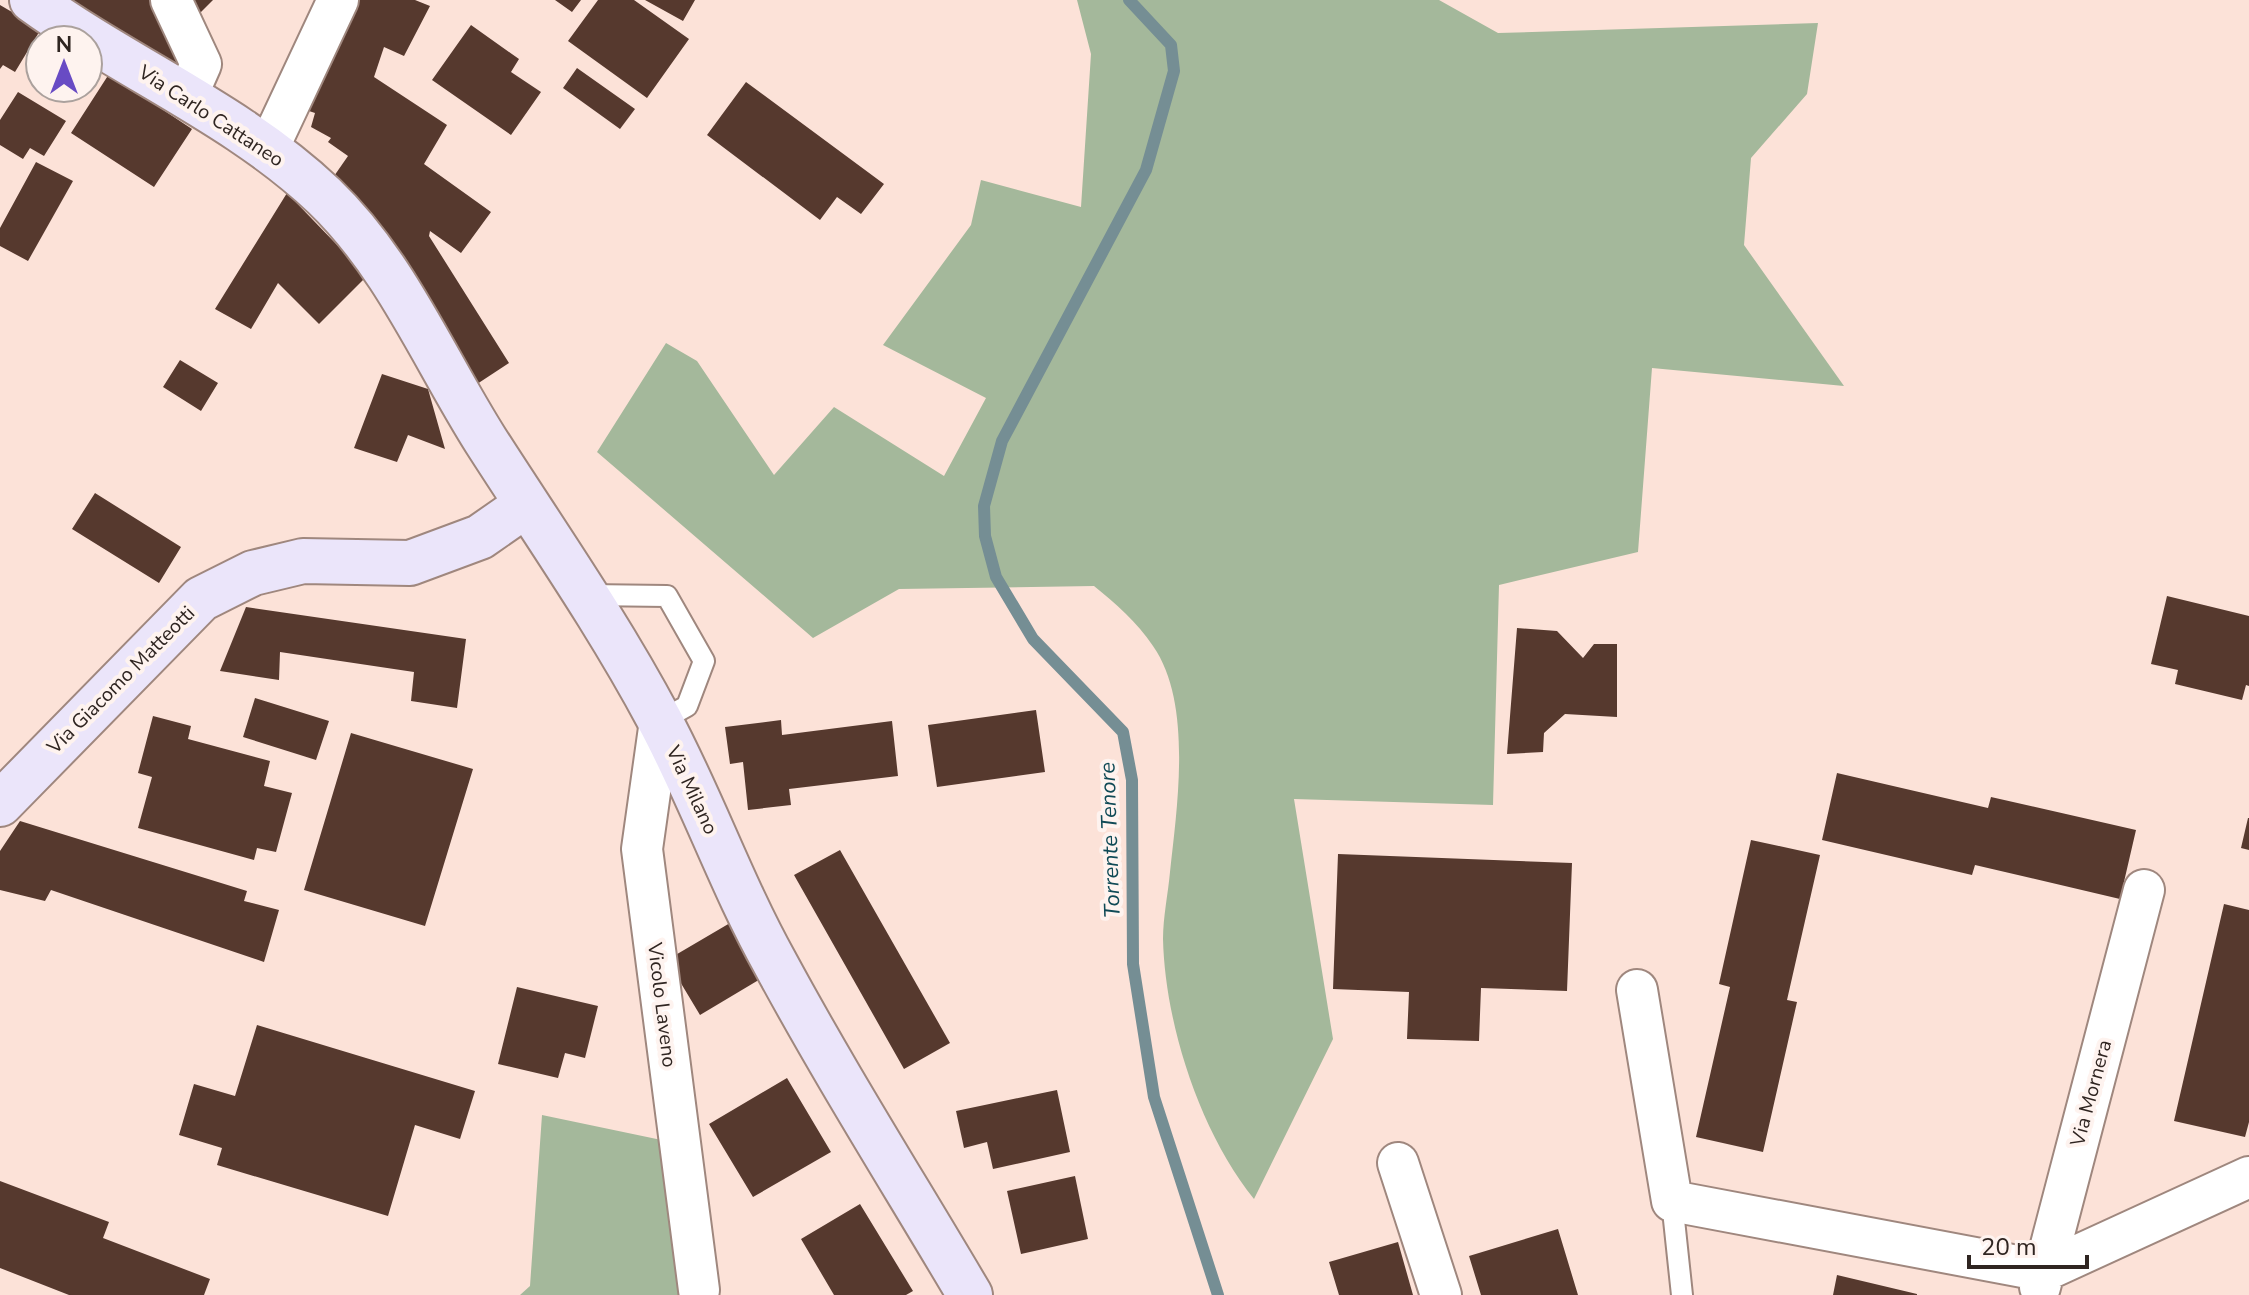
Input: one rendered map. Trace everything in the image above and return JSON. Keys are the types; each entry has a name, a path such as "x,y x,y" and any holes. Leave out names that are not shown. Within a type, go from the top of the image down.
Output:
{"street":[{"name":"Via Carlo Cattaneo","path":"32,0 77,32 267,151 324,197 365,242 400,292"},
{"path":"171,0 201,64 186,98"},
{"path":"267,151 338,0"},
{"name":"Via Milano","path":"400,292 464,406 586,594 660,721 775,963 970,1295"},
{"name":"Via Giacomo Matteotti","path":"0,804 201,599 253,573 303,561 410,563 480,537 526,505"},
{"name":"Vicolo Laveno","path":"660,721 642,849 699,1290"},
{"name":"Via Mornera","path":"2041,1283 2144,890"},
{"path":"1637,990 1672,1201 2041,1283 2249,1177"},
{"path":"1398,1163 1441,1295"}],"lane":[{"path":"586,594 667,596 704,661 687,706 660,721"},
{"path":"1672,1201 1682,1295"}],"green space":[{"path":"1077,0 1439,0 1498,33 1818,23 1807,94 1751,158 1744,245 1844,386 1652,368 1638,552 1499,585 1493,805 1294,799 1333,1039 1254,1199 1217,1142 1202,1110 1178,1041 1170,1006 1163,939 1178,787 1178,725 1166,669 1140,629 1094,586 899,589 813,638 597,452 666,343 697,361 774,475 834,407 944,476 986,398 883,345 971,225 981,180 1081,207 1091,54"},
{"path":"542,1115 671,1142 688,1295 520,1295 530,1286"}],"building":[{"path":"67,0 161,0 182,53 172,72"},
{"path":"183,0 213,0 193,20"},
{"path":"357,0 415,0 430,6 404,56 384,47 374,77 447,125 424,164 491,212 461,253 430,231 429,236 509,363 474,386 332,179 348,156 328,142 331,138 311,127 315,113 309,111 338,33"},
{"path":"555,0 581,0 572,12"},
{"path":"598,0 634,0 689,39 647,98 568,41"},
{"path":"645,0 695,0 683,21"},
{"path":"0,5 32,24 24,24 24,57 15,72 3,65 0,69"},
{"path":"471,25 519,59 511,72 541,92 511,135 432,80"},
{"path":"577,68 635,109 620,129 563,88"},
{"path":"109,74 192,129 154,187 71,133 90,104 104,104 104,82"},
{"path":"746,82 884,184 861,214 837,197 820,220 707,135"},
{"path":"18,92 24,96 24,104 38,104 66,121 44,156 30,148 23,159 0,145 0,120"},
{"path":"36,162 73,181 28,261 0,246 0,228"},
{"path":"287,193 367,276 319,324 278,283 251,329 215,309"},
{"path":"180,360 218,383 201,411 163,387"},
{"path":"382,374 428,389 445,449 408,435 397,462 354,448"},
{"path":"95,493 181,547 159,583 72,529"},
{"path":"2167,596 2249,616 2249,686 2246,685 2242,700 2175,684 2178,670 2151,664"},
{"path":"246,607 466,639 457,708 411,701 414,672 280,652 279,680 220,671"},
{"path":"1517,628 1557,631 1583,658 1594,644 1617,644 1617,717 1565,714 1544,733 1543,752 1507,754"},
{"path":"255,698 329,721 316,760 243,737"},
{"path":"1036,710 1045,772 937,787 928,725"},
{"path":"153,716 191,726 188,739 270,761 264,786 292,793 276,852 257,848 254,860 138,828 152,777 138,773"},
{"path":"781,720 782,735 892,721 898,776 789,789 791,805 748,810 743,762 730,764 725,727"},
{"path":"351,733 473,769 425,926 304,890"},
{"path":"1837,773 1988,808 1991,797 2136,830 2120,899 1975,865 1972,875 1822,840"},
{"path":"2249,818 2249,850 2241,848"},
{"path":"20,821 247,891 244,901 279,910 264,962 51,890 45,901 0,890 0,851"},
{"path":"1751,840 1820,855 1787,1000 1797,1002 1763,1152 1696,1137 1730,987 1719,984"},
{"path":"840,850 950,1043 904,1069 794,875"},
{"path":"1338,854 1572,863 1567,991 1481,988 1479,1041 1407,1039 1409,992 1333,989"},
{"path":"2224,904 2249,910 2249,1122 2245,1137 2174,1121"},
{"path":"730,923 762,978 700,1015 667,960"},
{"path":"517,987 598,1006 585,1058 565,1053 558,1078 498,1064"},
{"path":"257,1025 475,1091 460,1139 415,1125 388,1216 217,1165 222,1148 179,1135 194,1084 235,1096"},
{"path":"787,1078 831,1152 753,1197 709,1124"},
{"path":"1057,1090 1070,1152 993,1169 987,1142 964,1148 956,1111"},
{"path":"1075,1176 1088,1239 1021,1254 1007,1191"},
{"path":"0,1181 109,1222 103,1238 210,1279 204,1295 69,1295 0,1268"},
{"path":"860,1204 913,1291 906,1295 834,1295 801,1239"},
{"path":"1558,1229 1578,1295 1481,1295 1469,1256"},
{"path":"1398,1242 1413,1295 1339,1295 1329,1262"},
{"path":"1837,1275 1917,1294 1917,1295 1833,1295"}],"waterway":[{"name":"Torrente Tenore","path":"1129,0 1171,45 1174,71 1146,170 1002,441 984,506 985,536 996,577 1033,639 1123,732 1132,780 1133,964 1154,1097 1218,1295"}]}
